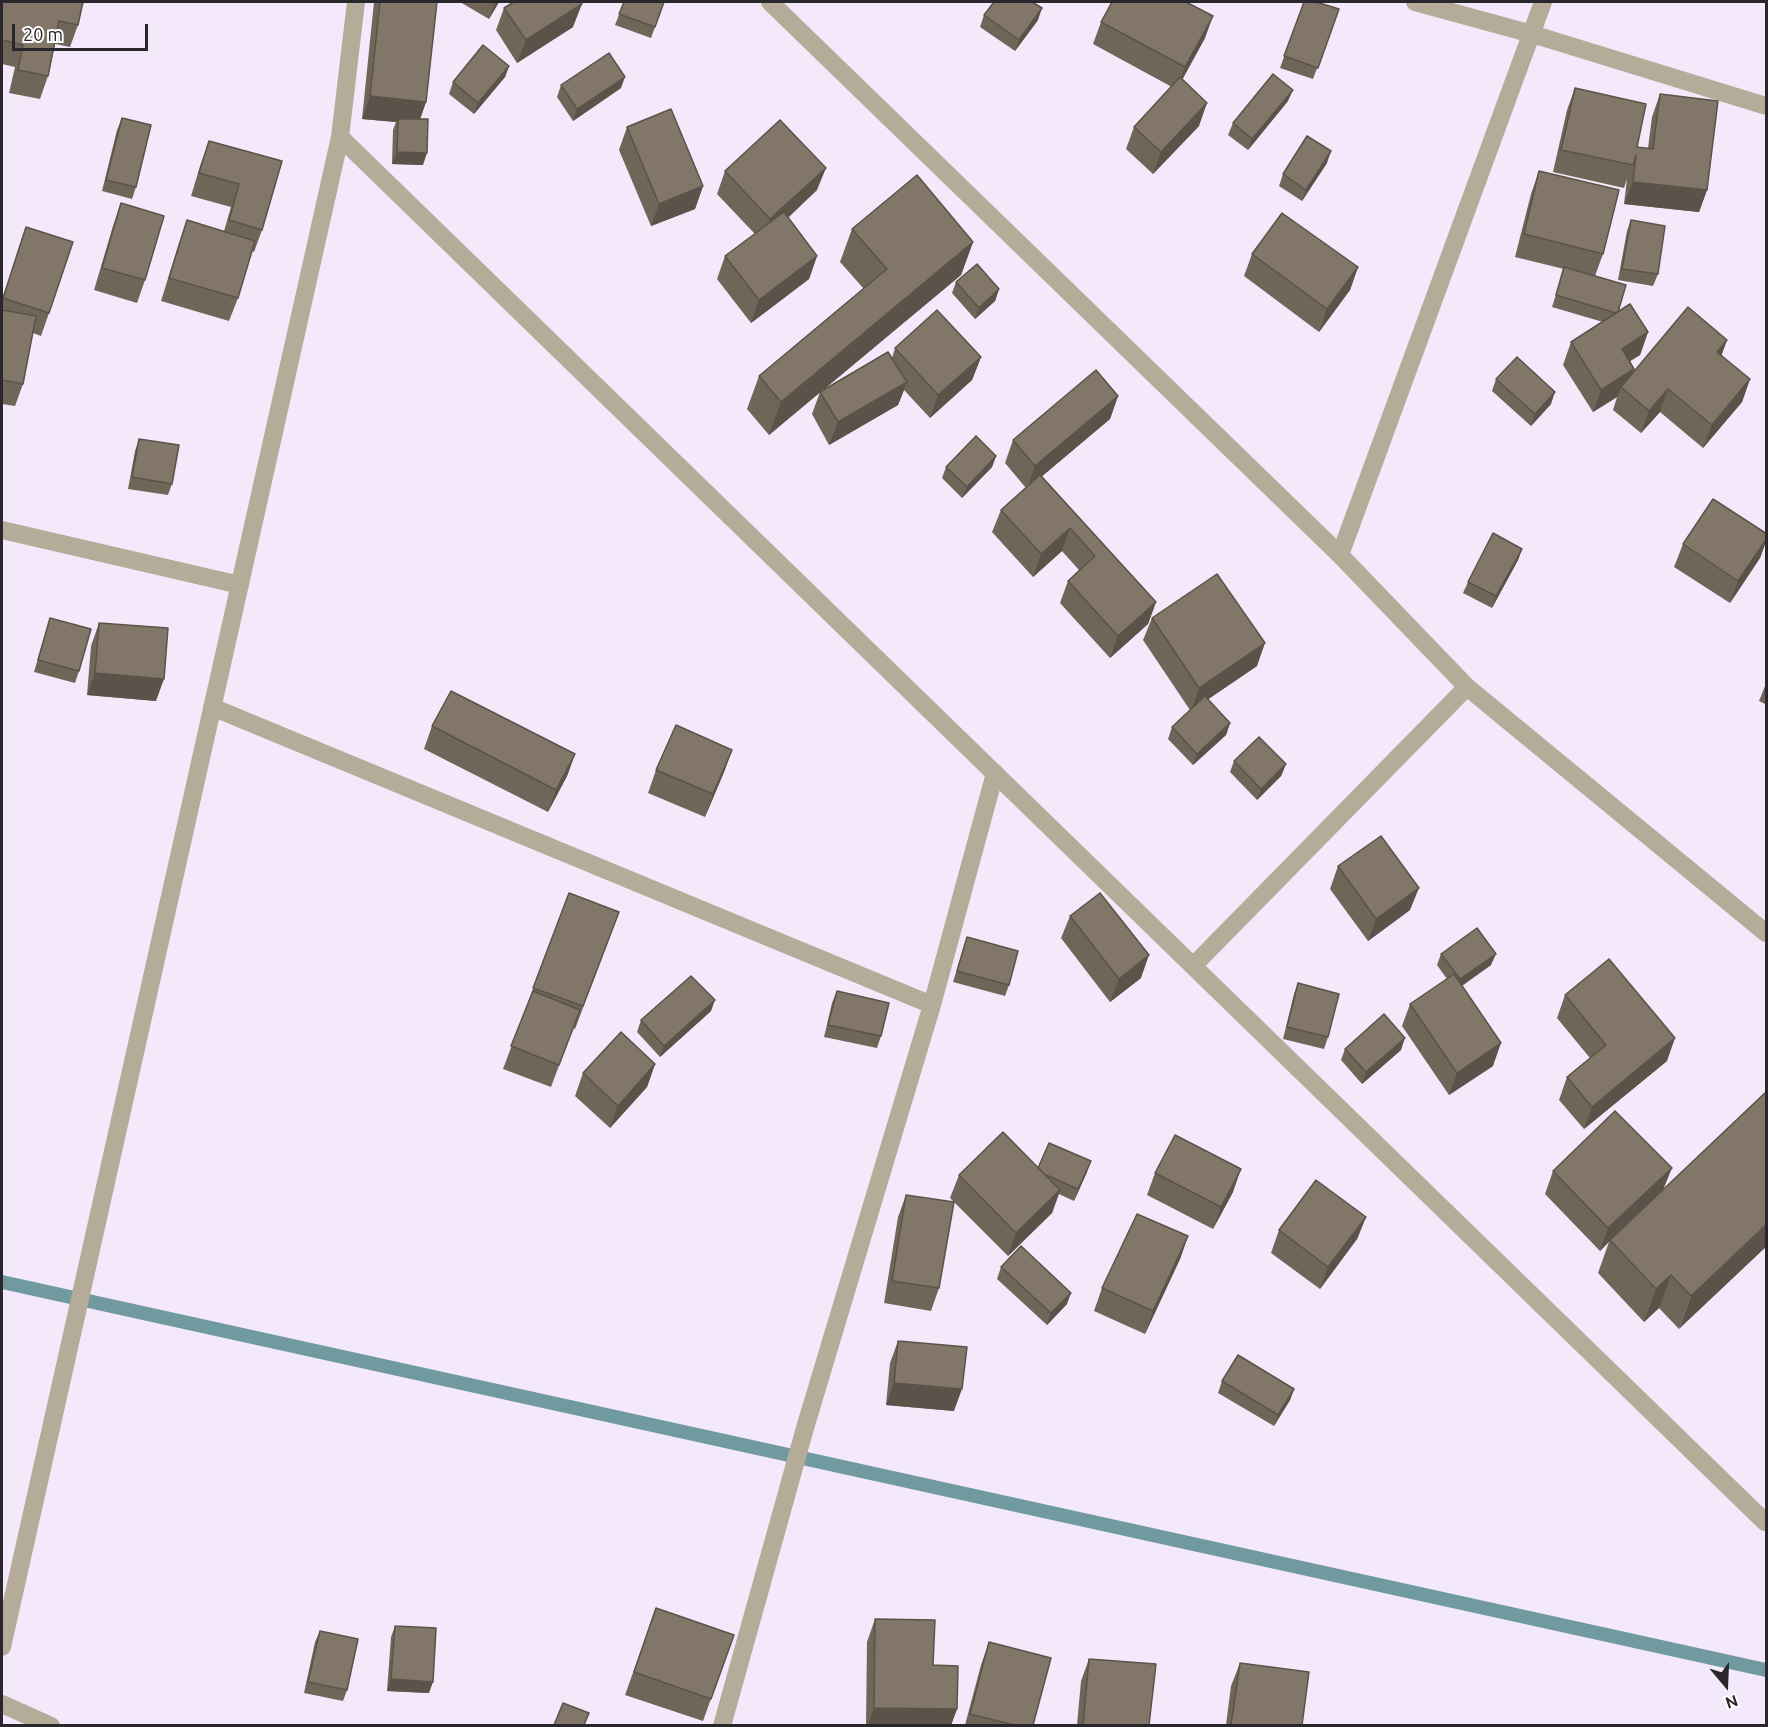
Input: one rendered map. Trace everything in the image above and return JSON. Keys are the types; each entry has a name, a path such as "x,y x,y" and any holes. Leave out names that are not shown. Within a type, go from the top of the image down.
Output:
{"street":[{"path":"2,1647 340,136 356,2"},
{"path":"770,2 1340,555 1467,687 1767,933"},
{"path":"1415,2 1532,34 1767,106"},
{"path":"1340,555 1543,2"},
{"path":"340,136 1765,1522"},
{"path":"2,530 240,585"},
{"path":"1193,966 1467,687"},
{"path":"212,707 932,1005"},
{"path":"722,1725 805,1428 932,1005 995,773"},
{"path":"2,1704 51,1725"}],"building":[{"path":"2,2 83,2 78,25 59,21 48,76 18,70 23,45 2,40"},
{"path":"380,2 437,2 426,102 370,96"},
{"path":"514,2 580,2 582,4 526,40 504,8"},
{"path":"624,2 664,2 655,27 619,14"},
{"path":"994,2 1032,2 1042,8 1019,40 984,15"},
{"path":"1112,2 1186,2 1213,16 1185,67 1101,22"},
{"path":"1304,2 1316,2 1339,9 1318,68 1284,56"},
{"path":"483,45 509,66 478,103 453,82"},
{"path":"609,53 625,77 577,109 561,85"},
{"path":"1273,74 1293,90 1252,139 1233,123"},
{"path":"1180,77 1207,103 1161,152 1134,127"},
{"path":"1575,88 1646,104 1637,147 1653,149 1660,94 1718,101 1707,190 1633,182 1636,155 1633,165 1561,150"},
{"path":"671,109 703,186 659,204 627,127"},
{"path":"122,118 151,125 136,187 106,180"},
{"path":"398,119 428,119 427,153 397,152"},
{"path":"780,120 826,168 770,219 725,171"},
{"path":"1307,136 1331,151 1306,190 1283,174"},
{"path":"209,141 282,161 262,230 229,220 239,184 199,173"},
{"path":"1539,171 1619,190 1603,254 1524,234"},
{"path":"917,175 973,242 781,402 759,376 887,269 852,229"},
{"path":"121,203 164,216 145,280 102,268"},
{"path":"784,212 817,256 759,300 725,256"},
{"path":"1282,213 1358,267 1327,309 1252,254"},
{"path":"187,220 255,241 238,298 169,278"},
{"path":"1631,220 1665,226 1658,274 1622,269"},
{"path":"26,227 73,242 49,313 3,298"},
{"path":"977,264 999,289 979,308 956,282"},
{"path":"1564,267 1626,285 1618,312 1556,295"},
{"path":"1630,304 1648,332 1622,349 1634,369 1601,390 1571,342"},
{"path":"1688,307 1727,340 1717,352 1750,379 1712,425 1668,389 1649,411 1621,387"},
{"path":"2,310 36,316 23,384 2,380"},
{"path":"937,310 981,357 938,395 895,348"},
{"path":"888,352 907,382 838,422 820,392"},
{"path":"1517,357 1555,392 1535,414 1496,379"},
{"path":"1096,370 1118,396 1035,466 1013,440"},
{"path":"976,436 996,456 967,487 946,467"},
{"path":"139,439 179,445 172,484 132,477"},
{"path":"1040,475 1156,602 1118,636 1068,581 1095,556 1070,528 1041,554 1001,510"},
{"path":"1713,499 1767,534 1767,538 1738,581 1683,544"},
{"path":"1493,533 1522,549 1496,596 1468,582"},
{"path":"1217,574 1265,643 1199,688 1152,618"},
{"path":"50,618 91,629 79,671 38,660"},
{"path":"99,623 168,628 164,679 95,673"},
{"path":"451,691 575,754 556,790 432,726"},
{"path":"1205,696 1230,723 1197,754 1172,727"},
{"path":"676,725 732,750 713,794 656,770"},
{"path":"1259,737 1286,764 1261,789 1234,761"},
{"path":"1381,836 1419,888 1376,919 1338,866"},
{"path":"569,893 619,912 583,1006 533,988"},
{"path":"1100,893 1149,955 1119,979 1070,916"},
{"path":"1477,928 1496,954 1460,979 1441,954"},
{"path":"967,937 1018,951 1009,985 957,971"},
{"path":"1609,959 1675,1038 1592,1107 1567,1077 1606,1045 1565,995"},
{"path":"1454,974 1501,1043 1457,1073 1410,1004"},
{"path":"691,976 715,1000 664,1046 641,1020"},
{"path":"1298,983 1339,994 1328,1037 1287,1027"},
{"path":"533,991 580,1010 559,1065 511,1046"},
{"path":"837,991 889,1003 881,1036 828,1025"},
{"path":"1384,1014 1405,1038 1366,1072 1345,1049"},
{"path":"621,1032 655,1064 618,1106 583,1073"},
{"path":"1767,1091 1767,1224 1691,1296 1671,1275 1656,1289 1610,1240"},
{"path":"1615,1111 1672,1168 1608,1228 1553,1171"},
{"path":"1003,1132 1060,1190 1016,1233 959,1175"},
{"path":"1175,1135 1241,1169 1221,1207 1155,1173"},
{"path":"1049,1143 1091,1161 1078,1189 1044,1174 1038,1168"},
{"path":"1316,1180 1366,1217 1328,1267 1279,1230"},
{"path":"906,1195 954,1202 939,1288 892,1281"},
{"path":"1137,1214 1188,1236 1153,1311 1102,1288"},
{"path":"1021,1246 1071,1293 1051,1313 1001,1267"},
{"path":"898,1341 967,1347 962,1389 894,1383"},
{"path":"1238,1355 1294,1389 1278,1415 1222,1381"},
{"path":"656,1608 734,1635 711,1699 634,1672"},
{"path":"875,1619 935,1620 933,1665 958,1666 957,1709 874,1708"},
{"path":"395,1626 436,1628 433,1682 391,1679"},
{"path":"320,1631 358,1639 347,1690 308,1682"},
{"path":"989,1642 1051,1658 1033,1725 1014,1725 970,1714"},
{"path":"1089,1659 1156,1664 1149,1725 1083,1725"},
{"path":"1240,1663 1309,1672 1302,1725 1231,1725"},
{"path":"563,1703 589,1713 584,1725 554,1725"}],"waterway":[{"path":"2,1282 1766,1670"}]}
